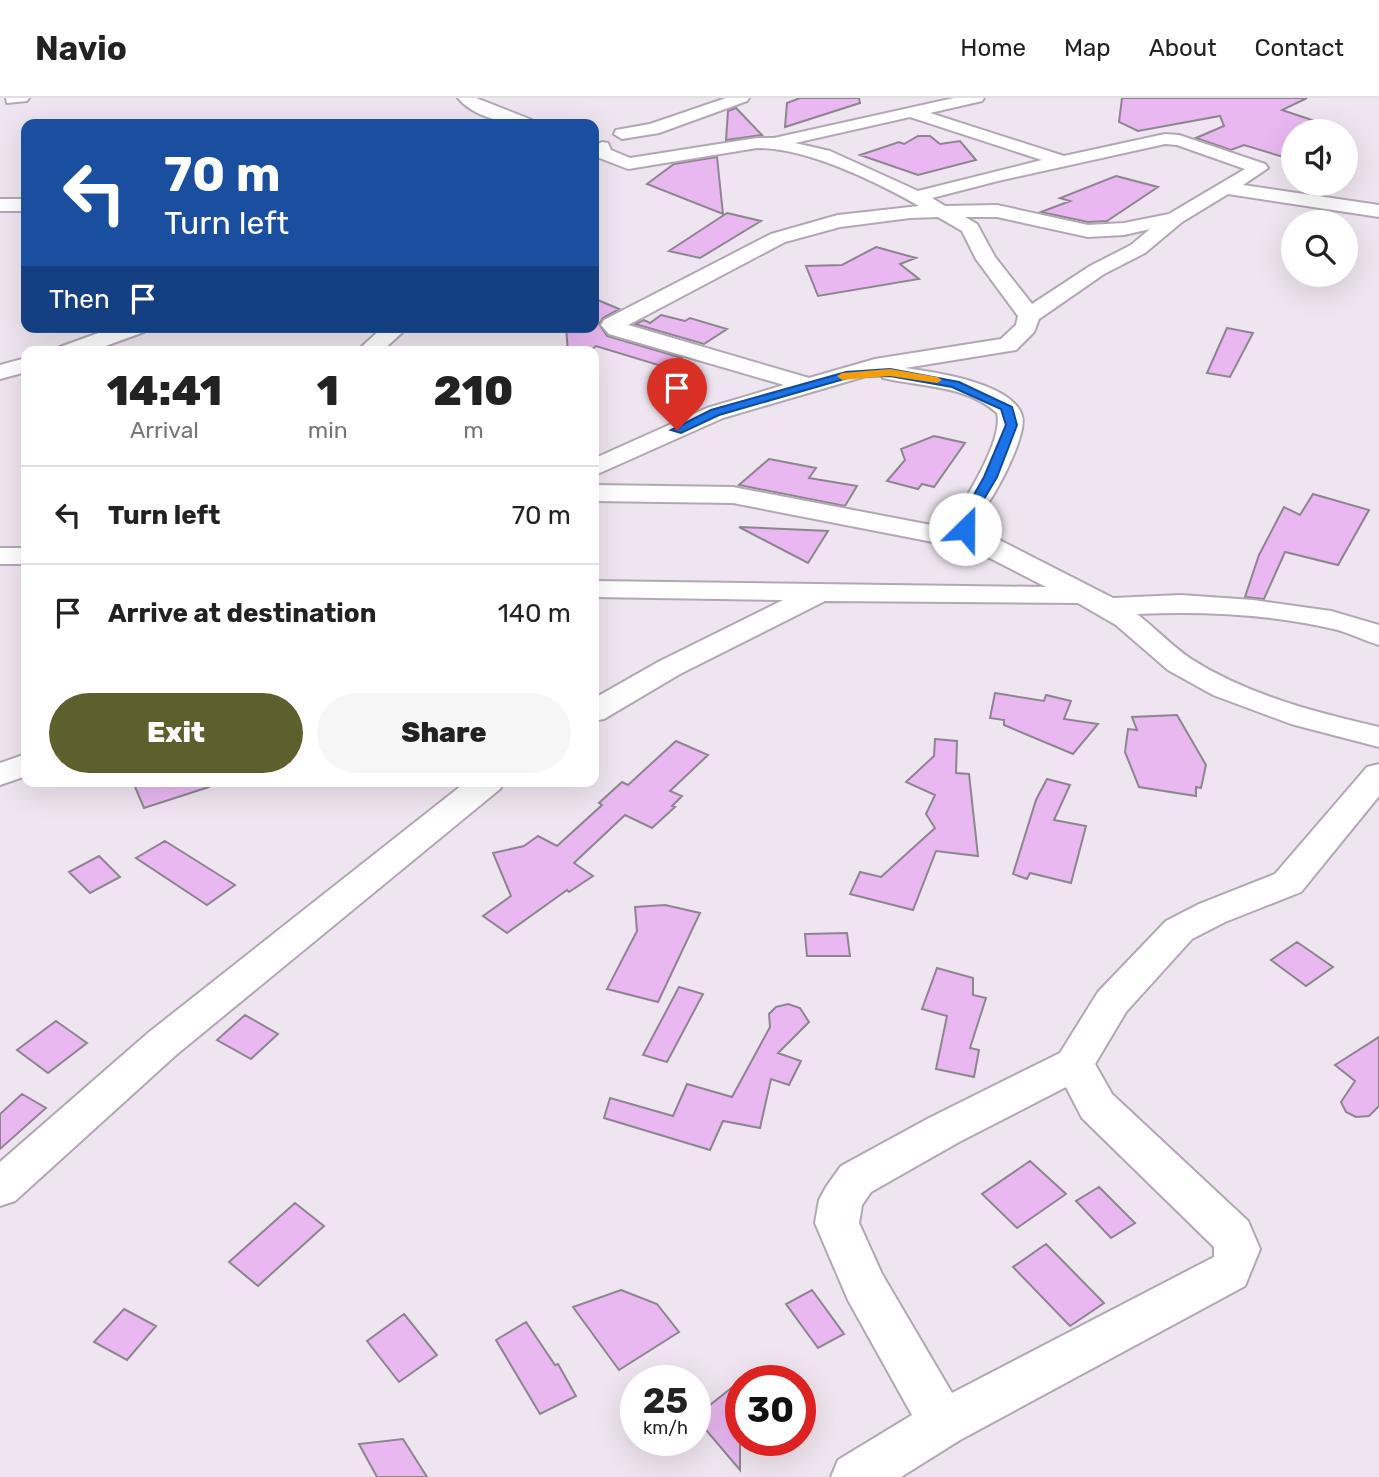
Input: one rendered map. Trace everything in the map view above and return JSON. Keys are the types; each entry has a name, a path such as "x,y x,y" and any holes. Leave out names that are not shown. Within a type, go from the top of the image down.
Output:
{"street":[{"path":"466,98 474,105 512,119"},
{"path":"605,142 653,129 741,98"},
{"path":"659,108 605,142 603,153 628,164 772,143 976,98"},
{"path":"911,112 1062,161"},
{"path":"599,465 715,413 900,361 1001,347 1012,341 1026,327 1029,316 1097,270 1138,249 1175,218 1259,168 1179,139 1165,139 916,197"},
{"path":"772,143 824,155 916,197 970,228 986,259 1029,316"},
{"path":"1225,188 1379,211"},
{"path":"0,205 21,205"},
{"path":"811,386 612,326 778,238 838,221 880,214 997,211 1088,232 1133,228 1175,218"},
{"path":"84,346 120,333"},
{"path":"374,346 390,333"},
{"path":"0,372 21,366"},
{"path":"850,374 890,373 920,376 955,384 1006,407 1012,425 990,477 965,521 965,529 980,543"},
{"path":"599,493 694,492 733,495 980,543 1096,602 1179,664 1214,685 1247,698 1379,737"},
{"path":"0,556 21,556"},
{"path":"599,589 1164,602 1257,607 1330,619 1379,636"},
{"path":"599,708 668,668 819,593"},
{"path":"0,775 21,766"},
{"path":"943,1423 864,1286 837,1223 841,1200 856,1179 943,1130 1074,1064 1112,1002 1180,930 1212,913 1288,883 1379,774"},
{"path":"0,1188 162,1044 482,787"},
{"path":"856,1477 943,1423 1229,1272 1238,1256 1238,1245 1232,1235 1097,1106 1074,1064"}],"building":[{"path":"800,98 859,98 860,103 785,127 787,103"},
{"path":"1122,98 1307,98 1282,110 1309,119 1281,119 1281,156 1244,145 1231,150 1196,138 1224,126 1220,116 1138,131 1119,122"},
{"path":"736,108 762,135 726,140 728,111"},
{"path":"918,136 930,136 940,144 960,141 976,160 918,175 860,155 899,142 904,144"},
{"path":"717,157 723,214 647,184 674,164"},
{"path":"1116,176 1158,187 1107,221 1088,222 1041,212 1070,201 1060,198"},
{"path":"727,213 761,221 700,258 669,251"},
{"path":"876,247 916,258 900,264 919,279 818,296 806,266 842,265"},
{"path":"599,301 619,309 603,318 599,324"},
{"path":"661,315 685,321 690,318 727,329 704,344 635,324 644,320 650,323"},
{"path":"599,324 607,336 682,358 668,368 599,346 568,346 566,333 599,333"},
{"path":"1227,328 1253,333 1230,377 1207,373"},
{"path":"934,436 965,443 934,487 922,484 918,489 887,481 905,460 901,449"},
{"path":"769,459 816,468 809,478 857,486 845,506 739,485"},
{"path":"1313,494 1369,510 1338,565 1285,552 1264,599 1245,597 1259,555 1284,507 1300,515"},
{"path":"739,527 828,531 808,563"},
{"path":"995,693 1044,701 1046,695 1071,701 1064,719 1098,724 1073,754 1004,725 1004,720 990,718"},
{"path":"1177,715 1206,765 1201,788 1196,787 1196,796 1139,787 1125,752 1128,729 1137,730 1132,717"},
{"path":"935,739 957,741 956,773 969,774 978,856 936,851 913,910 850,894 860,872 881,877 935,828 926,814 935,795 906,782 934,756"},
{"path":"676,741 708,755 670,791 682,796 672,806 675,807 652,828 625,815 574,863 593,876 569,892 567,890 507,933 483,916 511,896 493,853 524,846 538,836 557,846 602,805 599,803 622,782 628,785"},
{"path":"1047,779 1070,785 1054,820 1086,826 1071,883 1030,873 1027,879 1013,874 1036,800"},
{"path":"135,787 209,787 144,808"},
{"path":"165,841 235,885 207,905 136,858"},
{"path":"99,856 120,877 90,893 69,872"},
{"path":"665,905 700,913 658,1002 607,989 637,931 635,907"},
{"path":"847,933 850,956 807,956 805,934"},
{"path":"1297,942 1333,967 1306,986 1271,960"},
{"path":"937,968 973,978 973,995 986,998 970,1048 979,1050 974,1077 936,1069 947,1016 922,1009"},
{"path":"679,987 703,994 667,1062 643,1055"},
{"path":"788,1004 800,1008 809,1022 778,1053 801,1061 789,1085 771,1079 760,1128 723,1121 710,1150 604,1118 610,1098 673,1116 687,1084 732,1097 770,1027 769,1014 776,1007"},
{"path":"245,1015 278,1034 251,1059 217,1040"},
{"path":"56,1021 87,1043 48,1073 17,1050"},
{"path":"1379,1037 1379,1106 1369,1116 1356,1117 1346,1112 1341,1102 1355,1081 1335,1065"},
{"path":"22,1094 46,1108 0,1149 0,1114"},
{"path":"1030,1161 1066,1194 1017,1228 982,1194"},
{"path":"1099,1187 1135,1223 1111,1238 1076,1201"},
{"path":"295,1203 324,1226 258,1286 229,1262"},
{"path":"1046,1244 1104,1303 1070,1326 1013,1267"},
{"path":"621,1290 657,1304 679,1332 627,1365 620,1365 619,1370 573,1307"},
{"path":"812,1290 844,1334 818,1348 786,1304"},
{"path":"124,1309 156,1326 127,1360 94,1342"},
{"path":"404,1314 437,1355 399,1382 367,1341"},
{"path":"526,1322 555,1365 558,1364 576,1396 540,1414 496,1340"},
{"path":"725,1393 725,1452 711,1436 711,1404"},
{"path":"403,1439 427,1477 377,1477 359,1444"},
{"path":"728,1456 740,1456 740,1470"}],"slow traffic":[{"path":"842,376 890,373 937,380"}],"route":[{"path":"677,430 715,413 850,374 890,373 955,384 1006,407 1012,425 990,477 965,521 965,529"}]}
